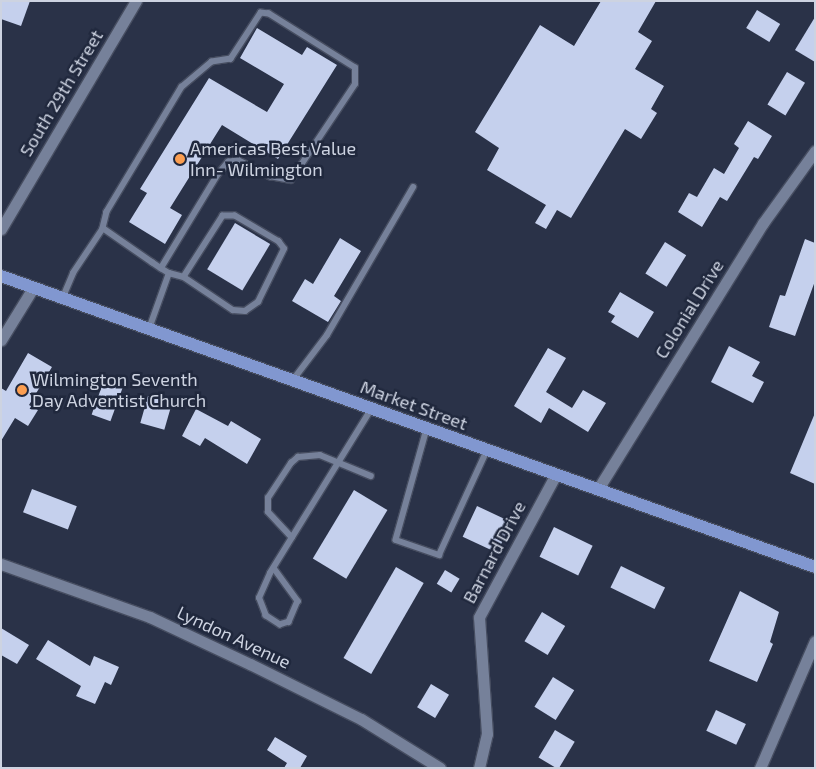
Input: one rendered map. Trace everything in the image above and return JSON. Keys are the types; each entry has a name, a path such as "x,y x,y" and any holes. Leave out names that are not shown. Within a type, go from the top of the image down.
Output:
{"main road":[{"name":"Market Street","path":"1,276 815,567"}],"street":[{"name":"South 29th Street","path":"1,229 136,1"},
{"name":"Colonial Drive","path":"598,489 764,223 815,151"},
{"path":"1,340 33,288"},
{"name":"Barnard Drive","path":"478,768 487,734 479,617 556,474"},
{"name":"Lyndon Avenue","path":"1,564 150,617 341,708 440,768"},
{"path":"760,768 815,641"}],"lane":[{"path":"63,298 73,273 104,228 107,212 182,87 212,62 231,59 261,13 355,68 355,84 291,180 270,176 238,160 228,162 218,174 161,268"},
{"path":"293,380 327,335 413,187"},
{"path":"104,228 161,268 169,273 184,277 233,310 245,311 258,302 284,249 279,242 235,216 223,216 184,277"},
{"path":"149,329 169,273"},
{"path":"274,568 298,601 289,622 280,625 260,608 259,598 274,568 372,408"},
{"path":"427,428 396,540 439,555 487,450"},
{"path":"292,538 268,512 273,490 298,457 320,455 339,461 371,476"}],"building":[{"path":"1,1 30,1 21,26 1,19"},
{"path":"601,1 656,1 638,32 652,41 635,69 664,86 651,109 657,113 641,139 625,129 571,218 557,210 546,229 535,223 546,205 487,170 499,148 475,132 540,25 574,46"},
{"path":"757,10 780,24 769,42 746,28"},
{"path":"815,17 815,62 795,50"},
{"path":"257,28 302,55 307,47 337,65 278,159 222,125 170,208 182,215 165,244 129,222 147,193 140,189 209,78 267,112 284,84 240,58"},
{"path":"787,72 805,83 785,115 767,105"},
{"path":"748,121 772,136 758,159 754,157 727,201 720,197 702,227 678,212 689,193 697,197 714,168 724,174 739,148 734,144"},
{"path":"235,223 270,244 242,290 207,269"},
{"path":"340,238 361,251 334,296 341,301 328,322 292,301 305,279 313,284"},
{"path":"805,239 815,243 815,281 795,336 769,327 780,295 785,296"},
{"path":"665,242 686,255 667,287 645,273"},
{"path":"620,292 654,312 638,338 611,322 615,316 608,312"},
{"path":"729,346 760,362 752,376 764,382 753,403 711,382"},
{"path":"548,348 566,358 546,392 572,408 583,390 606,403 588,432 549,408 541,423 514,406"},
{"name":"Wilmington Seventh Day Adventist Church","path":"28,353 52,367 29,405 38,410 28,426 15,418 1,441 1,388 6,391"},
{"path":"106,375 125,382 110,421 92,414"},
{"path":"148,396 172,403 164,430 140,423"},
{"path":"196,409 228,426 231,421 261,439 247,464 205,438 200,446 182,436"},
{"path":"815,413 815,484 790,473"},
{"path":"32,489 77,506 68,530 23,512"},
{"path":"354,490 387,510 346,579 313,559"},
{"path":"477,506 511,522 497,553 463,537"},
{"path":"554,527 593,546 578,576 540,557"},
{"path":"621,566 665,587 655,609 610,588"},
{"path":"396,567 424,583 371,674 344,658"},
{"path":"445,570 460,579 451,592 437,584"},
{"path":"740,591 779,612 770,642 773,644 757,682 709,661"},
{"path":"542,612 565,626 548,655 524,641"},
{"path":"1,628 29,645 17,664 1,655"},
{"path":"48,640 90,666 94,656 119,667 111,685 105,682 95,704 76,696 81,686 36,659"},
{"path":"553,677 574,690 556,720 534,707"},
{"path":"431,684 449,695 435,718 417,707"},
{"path":"716,710 746,724 736,745 706,731"},
{"path":"555,730 575,742 559,768 539,757"},
{"path":"275,737 307,756 300,768 284,768 287,763 267,750"}],"place":[{"name":"Americas Best Value Inn- Wilmington","path":"180,159"},
{"name":"Wilmington Seventh Day Adventist Church","path":"22,390"}]}
